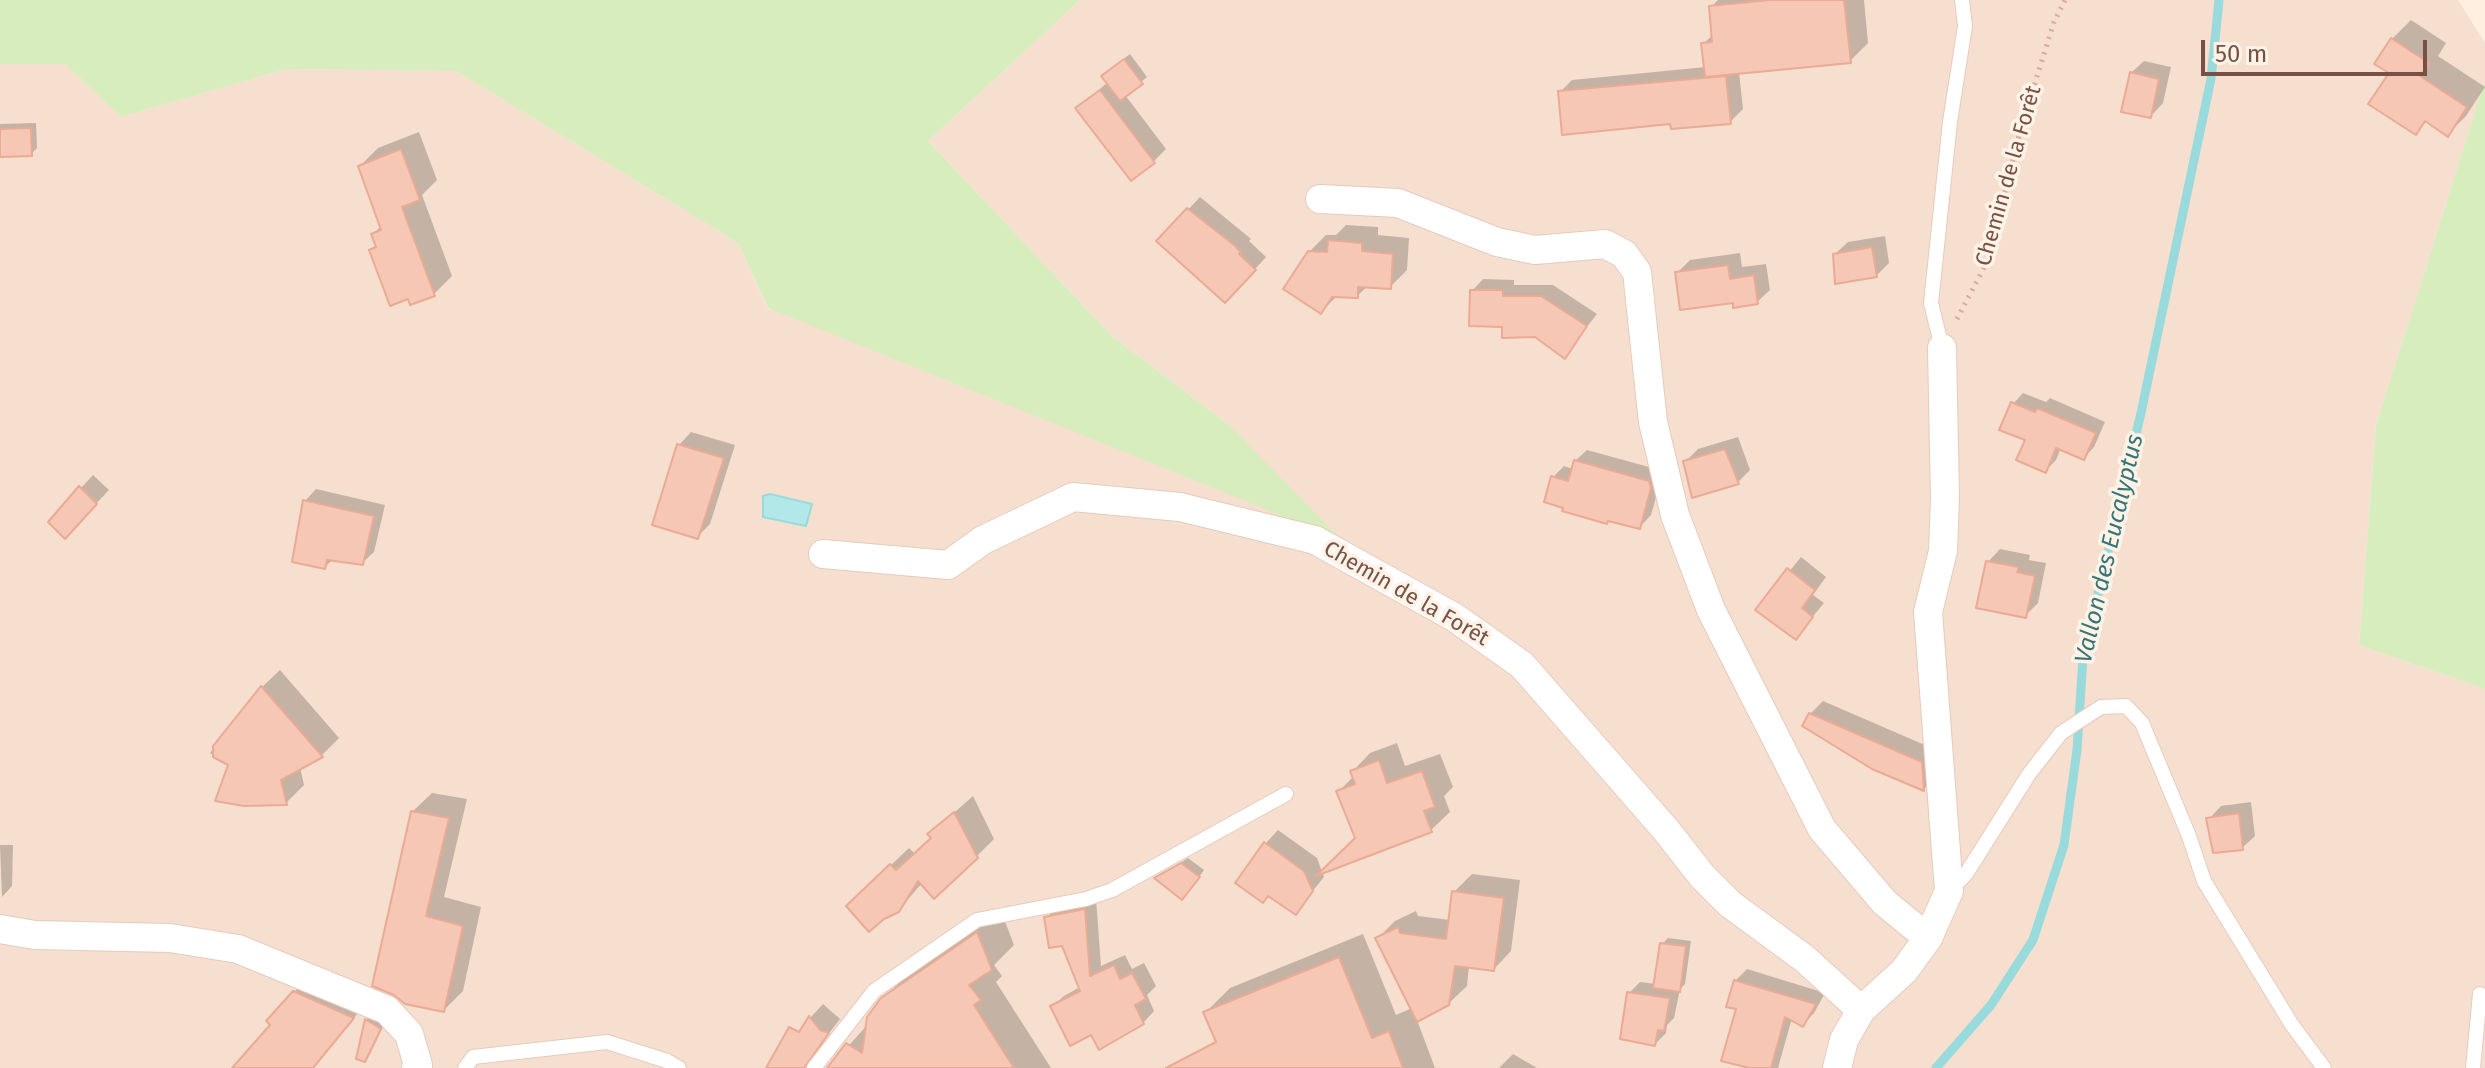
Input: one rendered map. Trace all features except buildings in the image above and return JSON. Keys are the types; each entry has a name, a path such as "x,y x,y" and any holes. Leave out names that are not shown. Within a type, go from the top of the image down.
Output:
{"street":[{"path":"1320,199 1398,203 1497,242 1535,250 1605,244 1624,254 1637,272 1653,422 1675,515 1711,610 1822,829 1885,903 1928,938"},
{"path":"1837,1068 1844,1040 1861,1010 1904,971 1928,938 1949,891 1928,612 1943,551 1942,348"},
{"name":"Chemin de la Forêt","path":"823,554 948,565 983,540 1073,497 1180,507 1315,540 1454,617 1522,665 1666,830 1702,876 1730,904 1805,959 1861,1010"},
{"path":"0,929 35,935 170,938 238,949 387,1010 409,1034 416,1068"}],"lane":[{"path":"1942,348 1931,303 1950,122 1965,26 1962,0"},
{"path":"1949,891 1966,874 2029,774 2061,733 2101,707 2126,706 2142,723 2189,836 2204,881 2292,1025 2324,1068"},
{"path":"814,1068 874,991 977,920 1086,899 1112,890 1286,794"},
{"path":"2473,1068 2480,994"},
{"path":"465,1068 473,1057 607,1042 667,1061 679,1068"}],"path":[{"name":"Chemin de la Forêt","path":"1942,348 1987,262 2022,124 2054,22 2065,0"}],"shaded area":[{"path":"1080,0 2458,0 2485,43 2485,80 2376,425 2359,645 2485,689 2485,1068 0,1068 0,64 65,64 121,117 286,69 456,71 738,243 768,309 1229,425 1113,337 928,141"}],"green space":[{"path":"0,0 1080,0 928,141 1113,337 1229,425 1342,540 768,308 738,243 456,71 286,69 121,117 65,64 0,64"},
{"path":"2485,80 2485,689 2359,645 2376,425"}],"water":[{"path":"770,494 812,504 806,526 763,517 763,496"}],"waterway":[{"name":"Vallon des Eucalyptus","path":"1936,1068 1991,1005 2033,940 2064,845 2077,750 2083,657 2141,413 2211,79 2219,0"}]}
